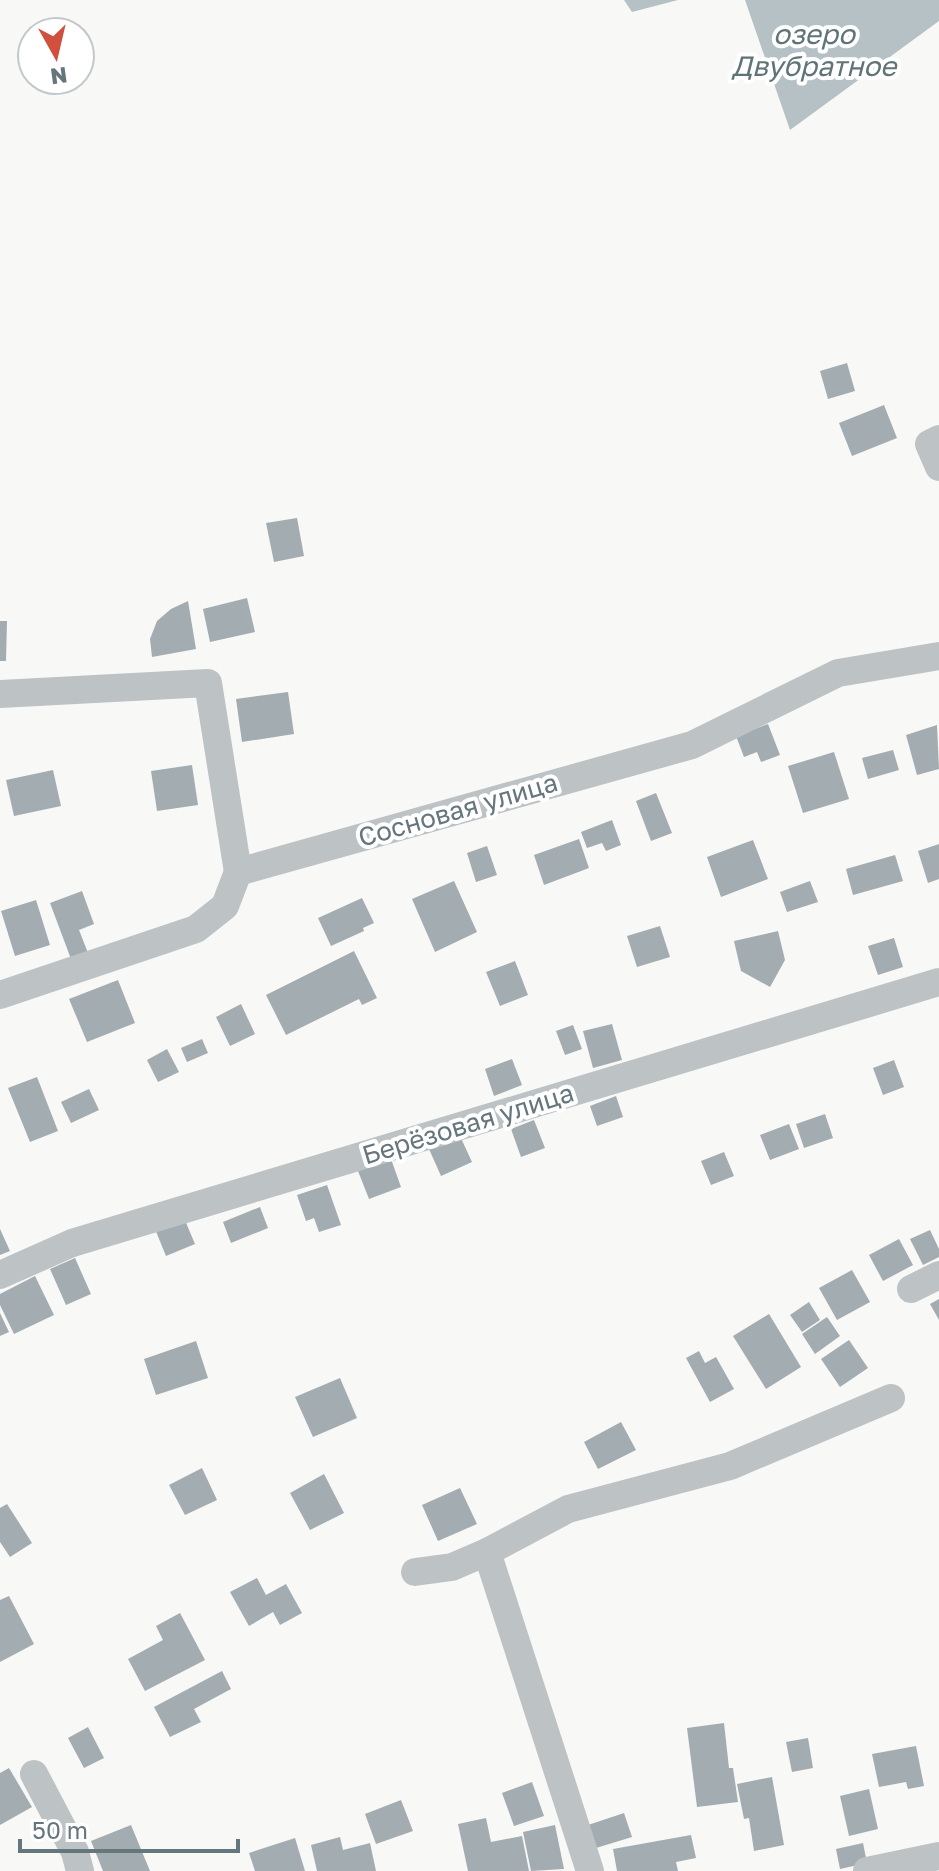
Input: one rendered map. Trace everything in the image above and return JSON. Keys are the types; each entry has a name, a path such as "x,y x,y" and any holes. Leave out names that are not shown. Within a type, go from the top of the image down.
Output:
{"street":[{"path":"939,439 929,444 939,467"},
{"name":"Сосновая улица","path":"238,872 692,745 838,673 939,656"},
{"path":"0,694 208,683 238,872 225,906 196,929 0,995"},
{"name":"Берёзовая улица","path":"0,1275 72,1243 939,982"},
{"path":"911,1289 939,1275"},
{"path":"415,1572 452,1567 568,1509 730,1466 891,1398"},
{"path":"487,1552 590,1871"},
{"path":"34,1774 75,1852 80,1871"},
{"path":"867,1871 939,1856"}],"water":[{"name":"озеро Двубратное","path":"624,0 678,0 632,12"},
{"name":"озеро Двубратное","path":"745,0 939,0 939,21 790,130"}],"building":[{"path":"847,363 855,391 828,399 820,371"},
{"path":"884,405 897,438 852,456 839,423"},
{"path":"297,518 304,556 274,562 266,523"},
{"path":"247,598 255,632 210,642 203,609"},
{"path":"188,601 196,649 152,657 150,639 157,621 171,609"},
{"path":"0,621 7,621 6,661 0,661"},
{"path":"288,692 294,734 242,742 236,699"},
{"path":"768,724 780,755 761,762 757,752 744,757 736,736"},
{"path":"937,725 939,769 917,775 906,735"},
{"path":"893,750 899,770 868,779 862,758"},
{"path":"834,752 849,799 803,813 788,766"},
{"path":"192,765 198,805 157,811 151,771"},
{"path":"53,770 61,806 14,816 6,780"},
{"path":"656,793 672,833 651,841 636,801"},
{"path":"612,820 621,845 606,851 602,843 587,848 581,832"},
{"path":"579,839 589,868 544,885 534,855"},
{"path":"753,840 768,879 721,897 707,857"},
{"path":"939,844 939,879 928,883 918,851"},
{"path":"487,846 497,875 476,882 467,853"},
{"path":"895,855 903,881 853,895 846,869"},
{"path":"454,881 477,932 435,952 412,899"},
{"path":"810,881 818,902 787,912 780,892"},
{"path":"82,891 94,924 79,930 88,953 71,959 50,903"},
{"path":"362,898 374,923 331,946 318,918"},
{"path":"36,900 50,945 15,956 1,911"},
{"path":"660,926 670,957 637,967 627,936"},
{"path":"778,931 785,960 770,987 741,971 734,941"},
{"path":"894,938 903,967 878,975 868,946"},
{"path":"354,951 377,998 362,1005 359,999 286,1035 266,995"},
{"path":"515,961 528,995 500,1006 486,972"},
{"path":"118,980 135,1023 87,1042 69,999"},
{"path":"241,1004 255,1034 230,1046 216,1017"},
{"path":"612,1024 622,1060 593,1068 583,1031"},
{"path":"573,1025 582,1049 565,1055 556,1031"},
{"path":"202,1039 208,1053 187,1062 181,1048"},
{"path":"167,1049 179,1072 158,1082 147,1060"},
{"path":"512,1059 522,1085 494,1096 485,1069"},
{"path":"894,1060 904,1087 883,1095 873,1068"},
{"path":"37,1077 58,1131 30,1142 8,1088"},
{"path":"89,1089 99,1110 71,1123 61,1102"},
{"path":"616,1096 623,1117 597,1126 590,1106"},
{"path":"825,1114 833,1138 804,1148 796,1124"},
{"path":"534,1120 545,1148 521,1157 511,1129"},
{"path":"789,1124 799,1149 770,1160 760,1135"},
{"path":"460,1136 472,1162 441,1176 429,1149"},
{"path":"724,1152 734,1176 711,1185 701,1161"},
{"path":"391,1159 401,1187 369,1199 358,1171"},
{"path":"327,1185 341,1225 319,1232 314,1218 306,1221 297,1195"},
{"path":"260,1207 268,1228 231,1243 223,1222"},
{"path":"184,1218 195,1244 166,1256 155,1229"},
{"path":"0,1229 10,1251 0,1255"},
{"path":"930,1230 939,1249 939,1257 923,1265 910,1239"},
{"path":"899,1239 913,1265 883,1281 869,1255"},
{"path":"75,1258 91,1294 66,1305 50,1269"},
{"path":"852,1270 870,1302 837,1320 819,1288"},
{"path":"35,1276 54,1315 14,1334 0,1305 0,1294"},
{"path":"939,1299 939,1320 930,1304"},
{"path":"809,1302 820,1320 802,1332 790,1315"},
{"path":"0,1313 9,1332 0,1336"},
{"path":"769,1314 801,1367 766,1389 733,1336"},
{"path":"827,1317 840,1336 815,1354 802,1334"},
{"path":"849,1340 868,1368 840,1387 821,1359"},
{"path":"196,1341 208,1378 156,1395 144,1359"},
{"path":"699,1351 705,1363 716,1357 734,1389 710,1402 686,1358"},
{"path":"340,1378 357,1418 313,1437 295,1397"},
{"path":"621,1422 636,1450 598,1469 584,1442"},
{"path":"202,1468 217,1500 185,1515 169,1485"},
{"path":"324,1474 344,1513 310,1530 290,1493"},
{"path":"460,1488 477,1524 438,1541 422,1505"},
{"path":"7,1504 32,1543 10,1557 0,1542 0,1508"},
{"path":"257,1578 266,1595 286,1584 302,1613 280,1625 273,1612 249,1626 230,1592"},
{"path":"9,1596 34,1644 0,1662 0,1600"},
{"path":"180,1613 205,1660 145,1691 128,1659 163,1640 156,1626"},
{"path":"222,1671 231,1689 194,1709 201,1722 170,1737 154,1707"},
{"path":"724,1723 729,1768 733,1768 738,1802 697,1807 687,1728"},
{"path":"88,1727 104,1758 84,1768 68,1738"},
{"path":"808,1738 813,1768 792,1772 786,1742"},
{"path":"916,1746 924,1786 908,1789 906,1782 879,1787 872,1754"},
{"path":"9,1768 32,1807 0,1825 0,1773"},
{"path":"772,1777 784,1845 754,1851 749,1818 744,1819 737,1784"},
{"path":"532,1782 544,1816 514,1826 502,1793"},
{"path":"869,1789 878,1829 849,1836 840,1796"},
{"path":"401,1800 413,1831 376,1844 365,1814"},
{"path":"624,1813 632,1837 596,1848 588,1825"},
{"path":"486,1818 491,1842 522,1836 529,1871 468,1871 458,1824"},
{"path":"131,1825 150,1871 103,1871 91,1841"},
{"path":"555,1825 564,1869 531,1871 523,1832"},
{"path":"691,1835 696,1858 676,1862 678,1871 617,1871 613,1849"},
{"path":"340,1837 343,1850 370,1843 376,1871 317,1871 311,1845"},
{"path":"295,1838 305,1871 255,1871 249,1853"},
{"path":"863,1843 867,1863 840,1869 836,1849"}]}
